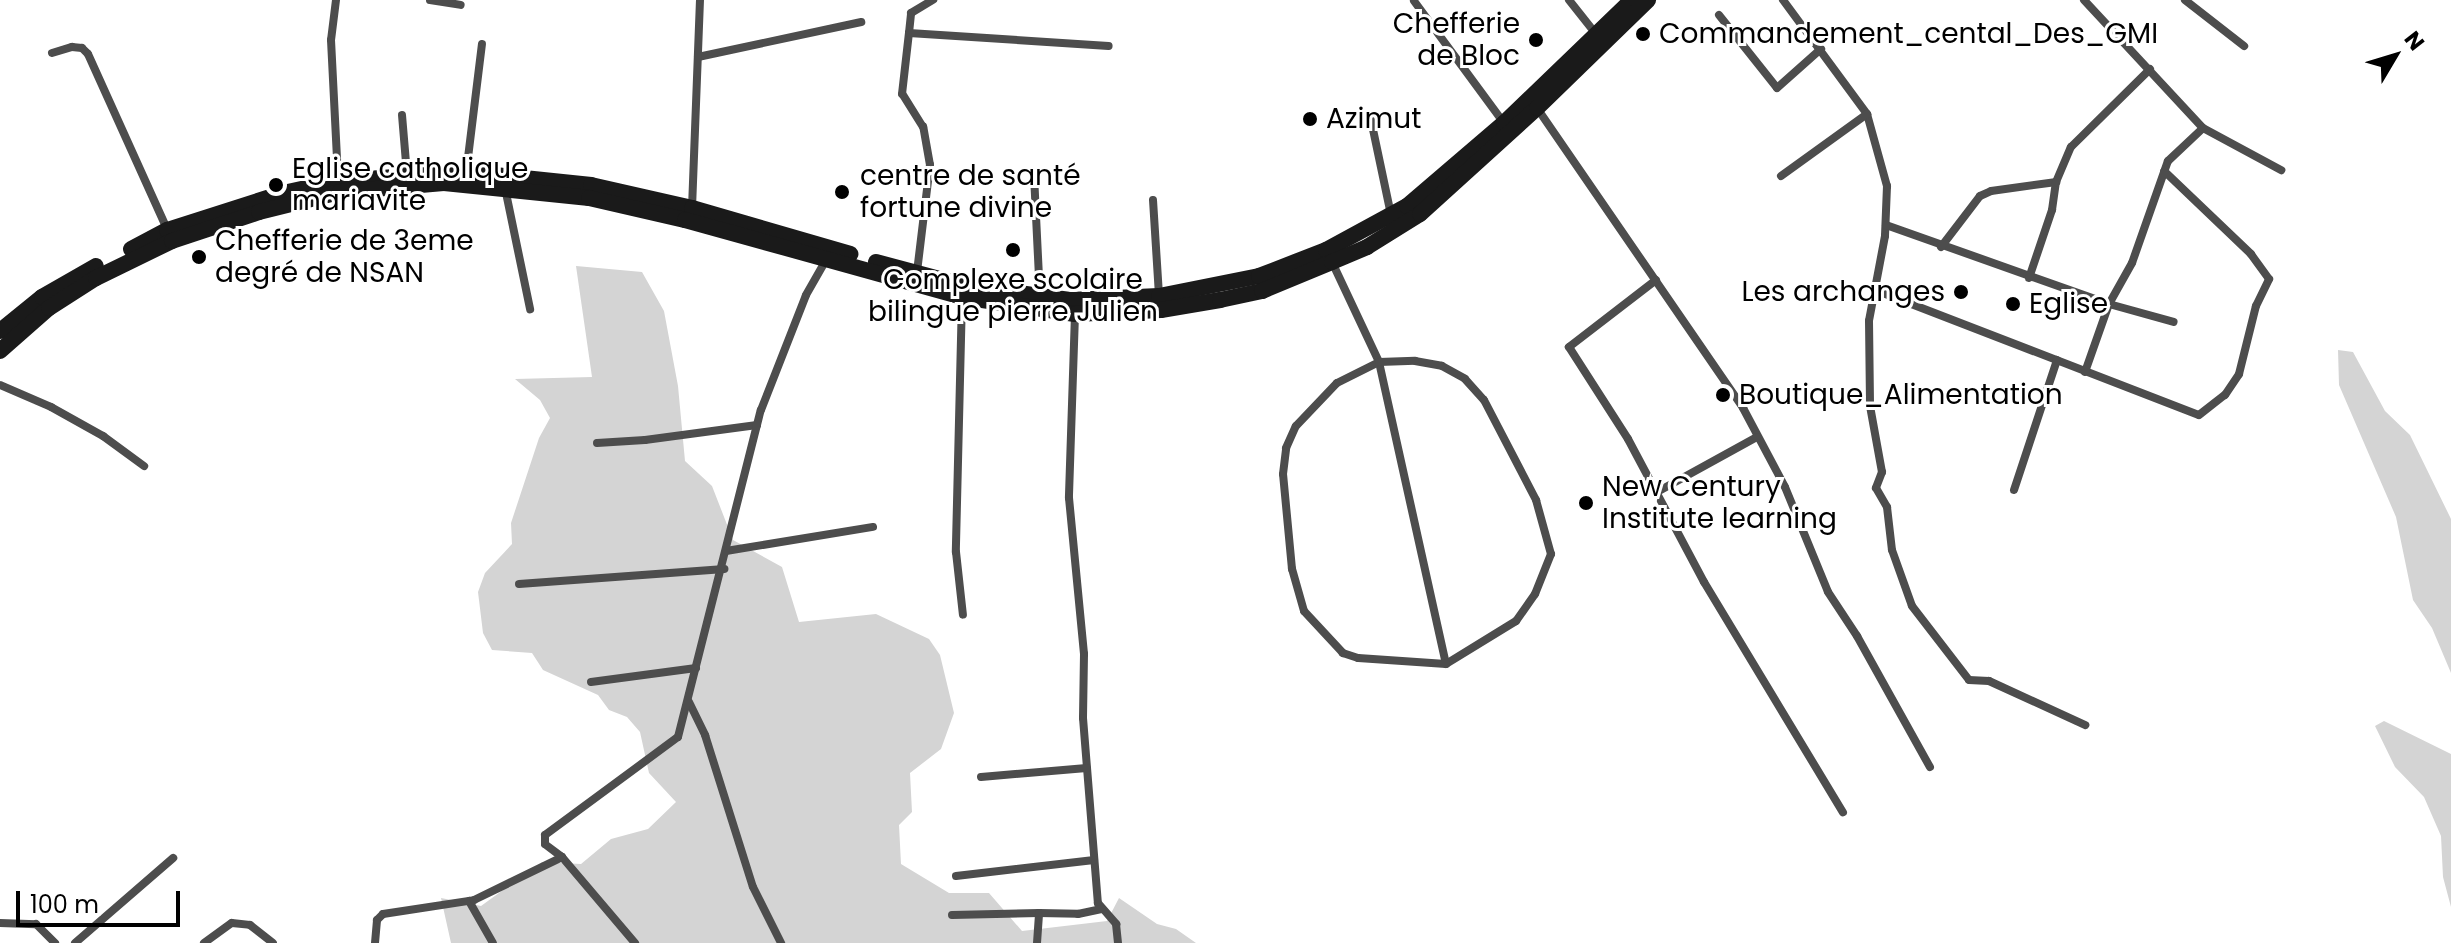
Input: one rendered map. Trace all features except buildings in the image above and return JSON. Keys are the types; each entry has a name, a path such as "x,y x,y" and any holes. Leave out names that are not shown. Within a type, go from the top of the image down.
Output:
{"main road":[{"path":"0,331 42,297 167,230 230,207 338,181 407,174 591,185 692,208 962,285 1070,300 1159,296 1259,276 1326,250 1391,215 1504,123 1632,0"},
{"path":"0,351 49,308 96,278 172,241 259,212 340,192 466,178 505,187 589,198 962,297 1075,314 1161,310 1220,300 1262,291 1367,247 1420,214 1537,108 1648,0"}],"street":[{"path":"336,0 331,40 338,181"},
{"path":"430,0 461,5"},
{"path":"692,208 700,0"},
{"path":"917,273 930,165 923,127 902,94 914,10 933,0"},
{"path":"1569,0 1596,34"},
{"path":"1783,0 1867,114 1887,186 1886,225 1868,346 1871,421 1882,472 1876,488 1887,507 1892,550 1912,606 1969,680 1989,681 2085,725"},
{"path":"2084,0 2203,128 2281,170"},
{"path":"2185,0 2244,46"},
{"path":"1414,1 1504,123"},
{"path":"1719,15 1777,88 1821,49"},
{"path":"698,57 861,22"},
{"path":"909,33 1109,46"},
{"path":"466,178 482,44"},
{"path":"52,53 72,47 82,48 88,54 167,230"},
{"path":"2029,278 2052,210 2056,182 2071,147 2150,69"},
{"path":"1537,108 1725,378 1785,487 1828,592 1857,636 1930,767"},
{"path":"1781,176 1867,114"},
{"path":"402,115 407,174"},
{"path":"1371,120 1391,215"},
{"path":"2085,372 2109,304 2132,263 2168,161 2203,128"},
{"path":"1875,290 2199,415 2225,395 2239,374 2256,306 2269,279 2251,254 2164,171"},
{"path":"1034,175 1040,296"},
{"path":"1941,247 1980,196 1991,191 2056,182"},
{"path":"505,187 530,309"},
{"path":"1153,200 1159,296"},
{"path":"1886,225 2029,278 2174,322"},
{"path":"635,943 562,857 545,844 545,835 673,743 683,726 757,425 806,295 826,259"},
{"path":"1332,262 1379,362 1446,664"},
{"path":"1656,280 1569,347 1657,492 1704,582 1843,812"},
{"path":"962,297 956,552 963,615"},
{"path":"1075,314 1069,498 1084,654 1087,768 1101,909 1116,924 1118,943"},
{"path":"2014,490 2057,360"},
{"path":"1415,361 1442,366 1465,379 1484,400 1536,500 1551,554 1535,594 1516,621 1446,664 1358,658 1343,653 1304,611 1292,569 1283,474 1286,448 1296,426 1325,394 1337,383 1379,362 1415,361"},
{"path":"0,385 51,407 103,436 144,466"},
{"path":"597,443 757,425"},
{"path":"1657,492 1757,437"},
{"path":"726,551 873,527"},
{"path":"519,584 724,569"},
{"path":"591,682 696,668"},
{"path":"688,701 705,735 753,887 781,943"},
{"path":"981,777 1087,768"},
{"path":"375,943 377,920 383,914 469,901 562,857"},
{"path":"75,943 173,858"},
{"path":"956,876 1094,860"},
{"path":"469,901 493,943"},
{"path":"952,915 1078,914 1101,909"},
{"path":"1037,943 1039,913"},
{"path":"0,923 36,924 55,943"},
{"path":"204,943 232,923 250,925 273,943"}],"shaded area":[{"path":"576,266 642,272 664,311 678,386 685,461 712,486 733,540 782,567 799,622 876,614 929,639 940,655 954,713 941,749 910,773 912,812 899,825 901,864 949,893 989,893 1022,931 1107,921 1119,898 1157,924 1176,929 1196,943 451,943 441,898 481,906 542,862 581,864 611,839 648,829 676,802 649,773 640,732 627,717 609,710 598,695 543,670 532,653 492,650 483,633 478,592 485,573 512,544 511,523 539,438 550,418 540,400 515,379 592,377"},
{"path":"2338,350 2353,352 2385,411 2410,435 2451,519 2451,673 2432,628 2413,600 2396,517 2339,385"},
{"path":"2384,721 2451,754 2451,907 2443,877 2441,836 2424,797 2395,767 2375,726"}],"place":[{"name":"Commandement_cental_Des_GMI","path":"1643,34"},
{"name":"Chefferie de Bloc","path":"1536,40"},
{"name":"Azimut","path":"1310,119"},
{"name":"Eglise catholique mariavite","path":"276,185"},
{"name":"centre de santé fortune divine","path":"842,192"},
{"name":"Complexe scolaire bilingue pierre Julien","path":"1013,250"},
{"name":"Chefferie de 3eme degré de NSAN","path":"199,257"},
{"name":"Les archanges","path":"1961,292"},
{"name":"Eglise","path":"2013,304"},
{"name":"Boutique_Alimentation","path":"1723,395"},
{"name":"New Century Institute learning","path":"1586,503"}]}
